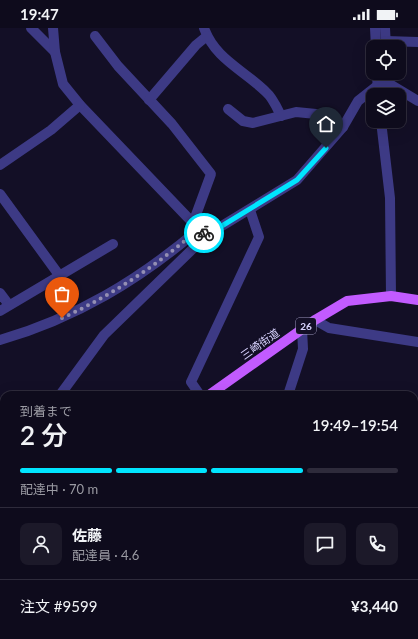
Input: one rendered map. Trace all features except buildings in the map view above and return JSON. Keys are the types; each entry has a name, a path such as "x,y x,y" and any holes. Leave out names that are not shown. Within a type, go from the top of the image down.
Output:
{"main road":[{"name":"三崎街道","path":"214,391 315,320 347,301 391,296 418,300"}],"street":[{"path":"31,28 55,52"},
{"path":"53,28 55,52 63,84 80,105 200,229"},
{"path":"375,28 376,40"},
{"path":"385,28 386,40"},
{"path":"149,100 196,45 205,32 223,58 267,93 281,116"},
{"path":"63,391 104,335 200,229 211,174 172,124 118,66 95,36"},
{"path":"406,43 418,42"},
{"path":"380,88 386,80"},
{"path":"391,80 418,101"},
{"path":"0,340 54,322 126,284 166,257 200,229 250,210 297,180 343,127 358,101 366,97"},
{"path":"0,165 51,130 80,105"},
{"path":"228,109 243,120 253,122 296,112 316,114 343,127"},
{"path":"382,128 390,198 391,296"},
{"path":"0,194 59,275"},
{"path":"197,391 191,382 259,237 250,210"},
{"path":"0,293 4,308 113,244"},
{"path":"315,320 329,328 418,342"},
{"path":"289,391 303,349 302,330"}],"way so far":[{"path":"62,318 126,284 166,257 199,229 204,233"}],"route":[{"path":"204,233 207,235 297,180 326,148"}]}
